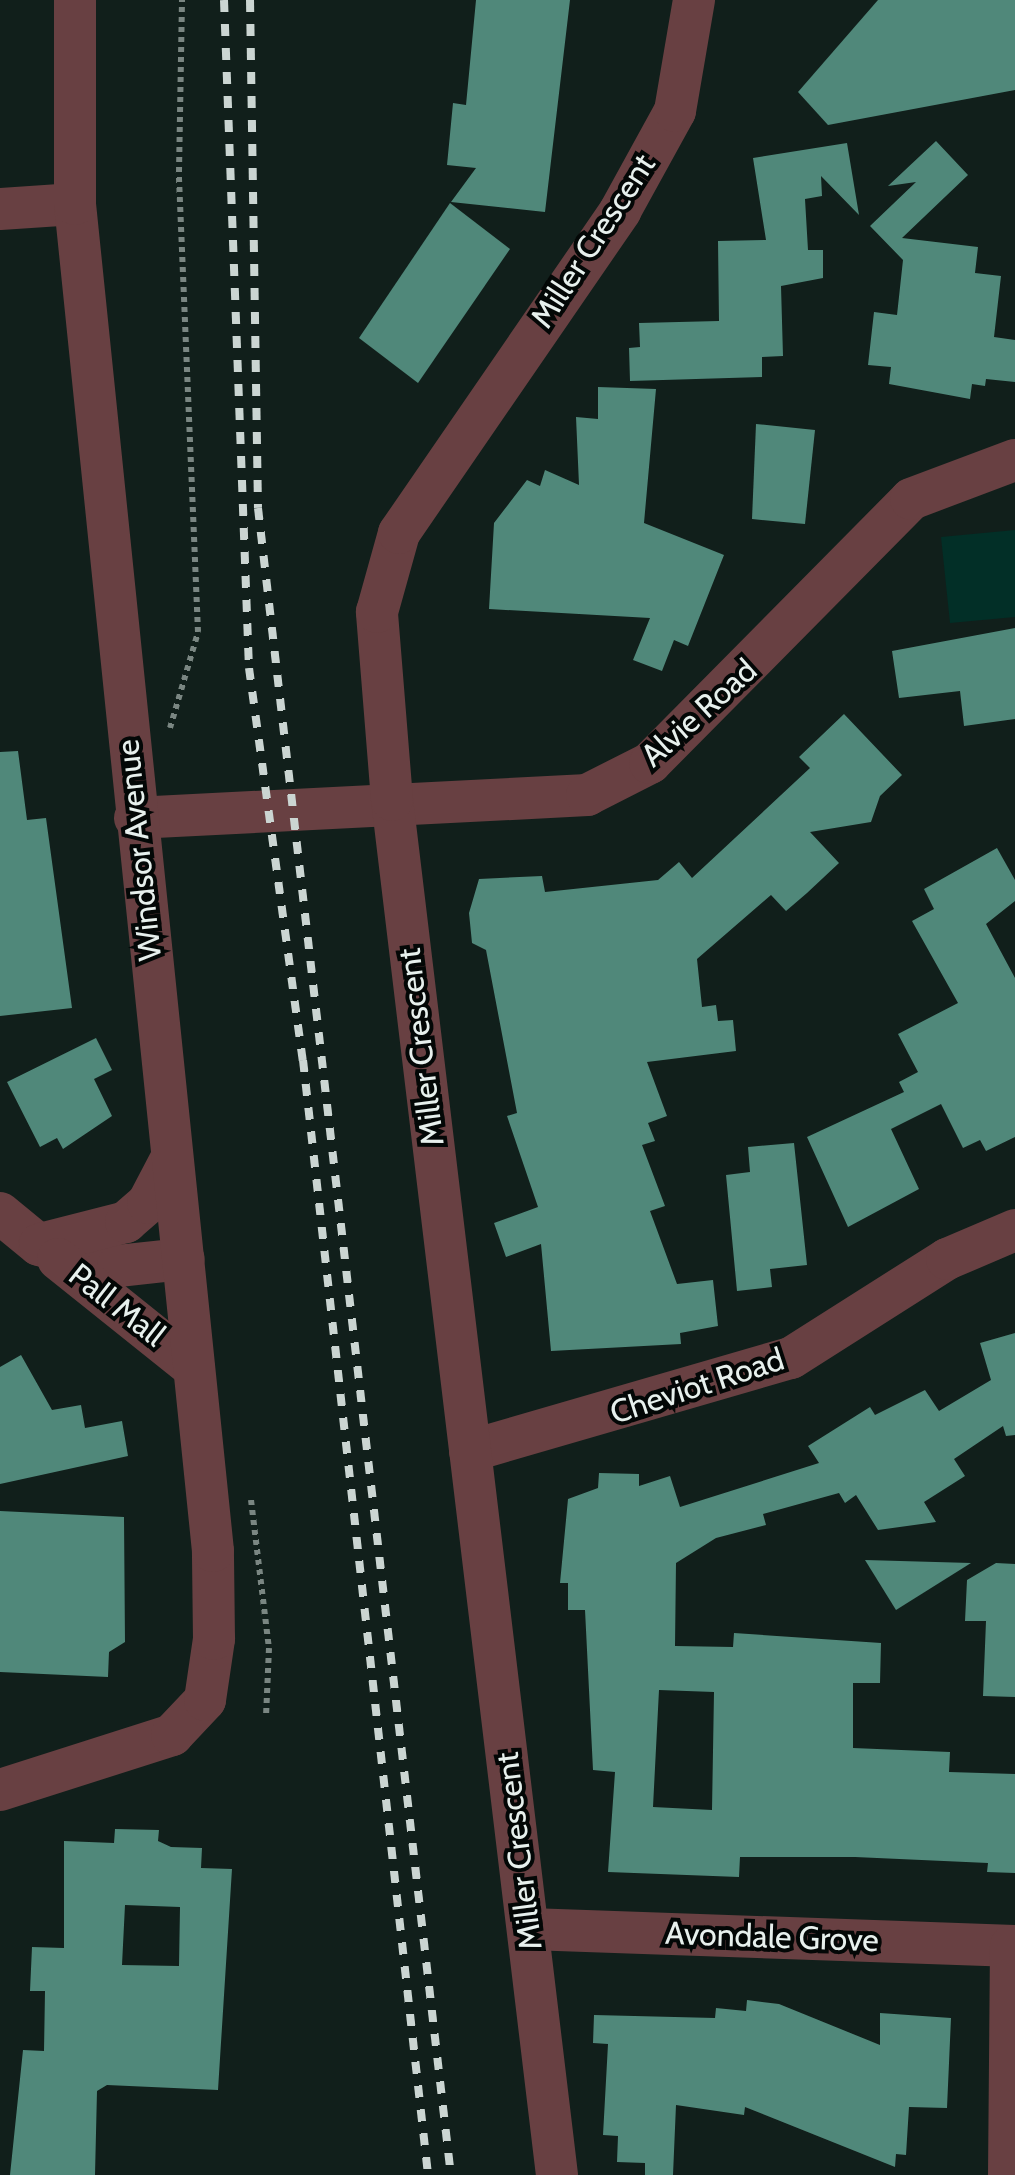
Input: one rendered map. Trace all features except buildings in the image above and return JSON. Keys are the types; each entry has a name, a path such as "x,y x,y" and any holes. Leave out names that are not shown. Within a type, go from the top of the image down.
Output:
{"street":[{"name":"Windsor Avenue","path":"0,1790 172,1735 205,1700 213,1551 75,204 74,0"},
{"name":"Miller Crescent","path":"556,2175 392,800 376,612 399,533 620,211 666,128 694,0"},
{"path":"0,209 75,204"},
{"name":"Alvie Road","path":"135,818 392,800 511,805 587,796 650,763 910,499 1015,460"},
{"name":"Pall Mall","path":"39,1245 126,1222 148,1203 172,1157"},
{"name":"Pall Mall","path":"0,1213 194,1368"},
{"name":"Cheviot Road","path":"470,1451 791,1358 947,1259 1015,1230"},
{"name":"Pall Mall","path":"39,1245 118,1266 184,1259"},
{"name":"Avondale Grove","path":"529,1929 1013,1946"},
{"path":"1008,2175 1013,1946"}],"path":[{"path":"168,734 198,632 179,172 182,0"}],"green space":[{"path":"1015,530 1015,617 950,623 941,537"}],"railway":[{"path":"224,0 249,668 303,1060 428,2175"},
{"path":"250,0 258,508 451,2175"}]}
